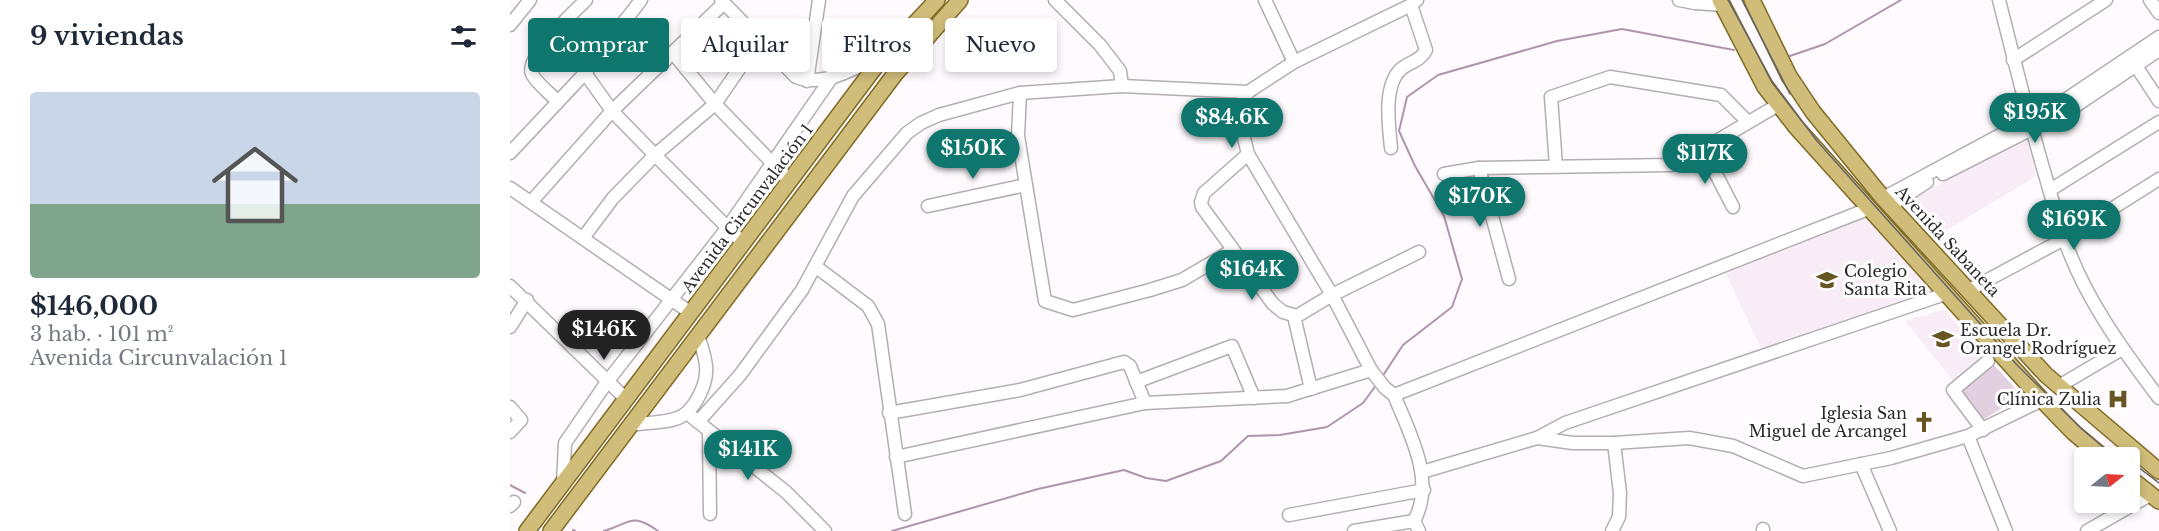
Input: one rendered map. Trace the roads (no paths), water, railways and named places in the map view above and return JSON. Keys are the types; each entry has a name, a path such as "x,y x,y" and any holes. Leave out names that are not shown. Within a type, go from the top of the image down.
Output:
{"main road":[{"name":"Avenida Circunvalación 1","path":"920,18 937,0"},
{"path":"551,531 895,74 960,0"},
{"name":"Avenida Sabaneta","path":"1752,0 1789,76 1813,112 1887,202 2046,375 2159,471"},
{"path":"1721,3 1766,87 1796,127 2042,400 2091,447"},
{"name":"Avenida Circunvalación 1","path":"528,531 871,72"},
{"path":"2140,486 2155,498"}],"street":[{"path":"510,25 530,0"},
{"path":"558,102 533,75 531,66 538,51 586,0"},
{"path":"628,18 641,0"},
{"path":"807,81 819,0"},
{"path":"1055,0 1100,45 1120,71 1122,86"},
{"path":"1265,0 1294,62"},
{"path":"1679,0 1721,3"},
{"path":"1999,0 2030,124 2064,239 2086,286 2122,350 2159,398"},
{"path":"2013,60 2106,0"},
{"path":"2150,0 2159,13"},
{"path":"738,18 722,2 669,57 790,181"},
{"path":"1354,531 1417,526 1424,490 1422,472 1390,391 1373,372 1332,296 1248,154 1237,110 1248,92 1294,62 1414,2 1426,50 1422,57 1399,70 1390,91 1388,124 1391,148"},
{"path":"2106,79 2159,37"},
{"path":"1887,202 1928,182 2030,124 2065,100 2136,66 2159,50"},
{"path":"2136,66 2159,101"},
{"path":"531,202 612,111 653,72"},
{"path":"583,238 613,198 655,155 715,104 737,72"},
{"path":"791,72 796,77 807,81 832,77 843,72"},
{"path":"510,153 585,73 612,111 743,243"},
{"path":"563,483 565,443 607,382 728,227 832,77"},
{"path":"1556,166 1551,97 1610,77 1721,95 1748,122"},
{"path":"698,422 740,375 802,290 853,196 907,133 921,123 939,115 1020,93 1122,86 1248,92"},
{"path":"1020,93 1018,136 1045,301 1073,310 1182,280 1233,250"},
{"path":"1444,174 1479,168 1671,165 1778,105"},
{"path":"2050,190 2159,122"},
{"path":"1703,149 1733,207"},
{"path":"1248,154 1204,193 1202,207 1273,304 1283,312 1294,316 1307,312 1332,296 1419,252"},
{"path":"1479,168 1509,279"},
{"path":"1969,290 2064,239 2159,179"},
{"path":"928,206 1026,185"},
{"path":"510,188 691,313"},
{"path":"1390,391 1868,209"},
{"path":"815,266 868,306 878,324 904,514"},
{"path":"510,286 527,300 626,399"},
{"path":"1422,472 1537,438 1565,423 1945,294"},
{"path":"510,327 527,300"},
{"path":"1294,316 1311,389"},
{"path":"631,424 678,418 687,413 704,387 707,376 705,356 698,336"},
{"path":"1136,382 1232,346 1254,398"},
{"path":"2060,386 2122,350"},
{"path":"1983,430 1953,390 1988,361"},
{"path":"889,413 1020,390 1122,362 1128,363 1145,403"},
{"path":"896,457 1145,403 1287,396 1373,372"},
{"path":"1537,438 1573,443 1689,438 1733,446 1803,476 1891,458 1968,436 2042,400"},
{"path":"510,407 522,420 510,432"},
{"path":"687,413 786,492 825,531"},
{"path":"709,431 710,514"},
{"path":"1968,436 2006,531"},
{"path":"1611,531 1619,517 1620,493 1614,443"},
{"path":"1861,464 1890,531"},
{"path":"1289,515 1424,490"},
{"path":"2086,531 2155,498"}],"waterway":[{"path":"1787,57 1825,44 1901,0"},
{"path":"1382,377 1403,345 1452,307 1462,279 1444,216 1415,166 1399,131 1407,97 1438,75 1557,41 1622,29 1734,50"},
{"path":"892,531 1038,489 1124,470 1146,478 1166,481 1221,461 1248,436 1280,435 1327,427 1363,403 1377,384"},
{"path":"510,485 525,493"},
{"path":"604,531 631,521 642,522 658,531"}],"tram line":[{"path":"1728,0 1772,81 1817,141 2017,365 2103,447"},
{"path":"1742,0 1790,94"},
{"path":"2140,469 2159,483"}],"place":[{"name":"Colegio Santa Rita","path":"1827,280"},
{"name":"Escuela Dr. Orangel Rodríguez","path":"1943,339"},
{"name":"Clínica Zulia","path":"2118,399"},
{"name":"Iglesia San Miguel de Arcangel","path":"1924,422"}]}
